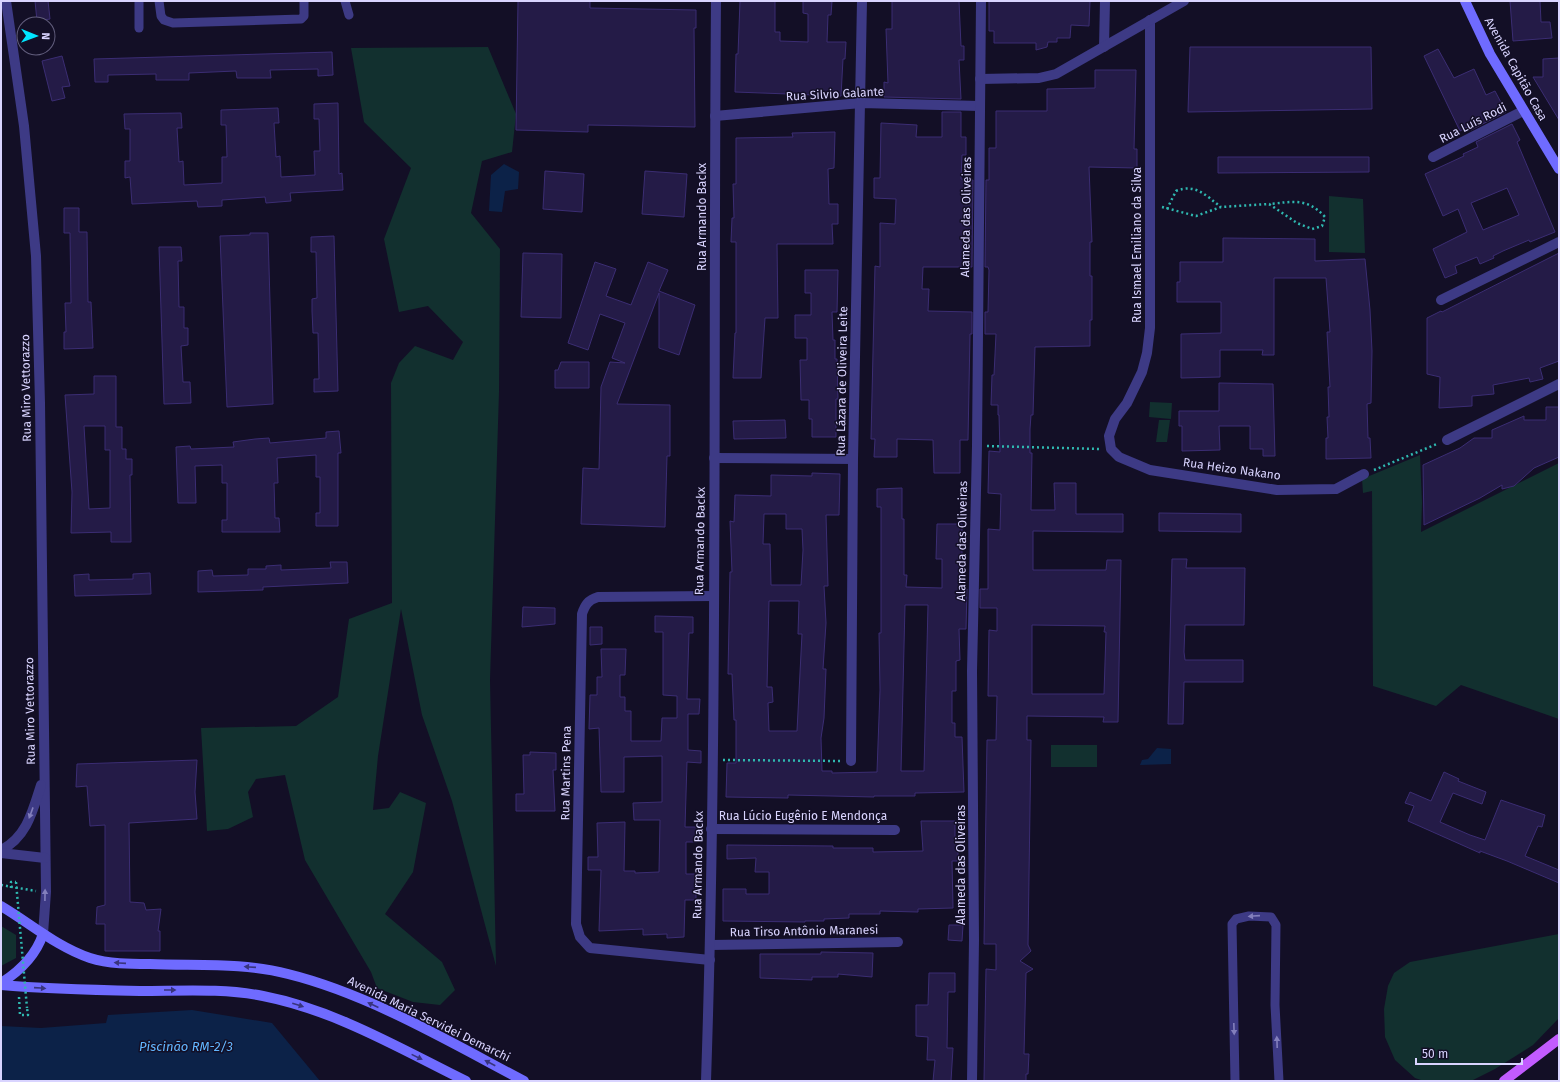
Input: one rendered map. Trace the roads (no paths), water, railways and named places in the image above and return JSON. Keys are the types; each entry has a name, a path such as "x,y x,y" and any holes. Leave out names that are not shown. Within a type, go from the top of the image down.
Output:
{"main road":[{"name":"Avenida Capitão Casa","path":"1465,1 1490,54 1559,169"},
{"name":"Avenida Maria Servidei Demarchi","path":"1,906 44,934 82,955 100,960 132,964 257,967 307,978 336,988 420,1027 524,1081"},
{"path":"1,984 30,958 44,934"},
{"path":"1,984 61,990 215,990 263,996 306,1007 339,1020 466,1081"},
{"path":"1504,1081 1559,1040"}],"street":[{"name":"Rua Miro Vettorazzo","path":"6,1 24,126 36,256 40,403 46,892 44,934"},
{"name":"Rua Armando Backx","path":"706,1081 710,960 712,760 716,1"},
{"name":"Rua Lázara de Oliveira Leite","path":"851,761 853,459 862,1"},
{"name":"Alameda das Oliveiras","path":"972,1081 974,940 972,671 977,446 981,1"},
{"path":"1104,48 1105,1"},
{"path":"980,79 1039,78 1056,74 1184,1"},
{"name":"Rua Ismael Emiliano da Silva","path":"1119,457 1111,449 1109,436 1115,419 1127,403 1142,372 1148,353 1150,328 1150,20"},
{"name":"Rua Silvio Galante","path":"715,116 861,103 980,106"},
{"name":"Rua Luís Rodi","path":"1434,157 1523,111"},
{"path":"1441,300 1559,242"},
{"path":"1447,440 1559,384"},
{"name":"Rua Heizo Nakano","path":"1119,457 1150,470 1277,490 1336,489 1364,474"},
{"path":"714,458 853,459"},
{"name":"Rua Martins Pena","path":"710,960 590,948 580,937 576,924 582,614 585,605 592,599 598,597 713,596"},
{"name":"Rua Miro Vettorazzo","path":"1,850 12,843 24,830 44,776"},
{"name":"Rua Lúcio Eugênio E Mendonça","path":"711,829 895,830"},
{"path":"1,854 45,858"},
{"name":"Rua Tirso Antônio Maranesi","path":"710,945 898,942"}],"lane":[{"path":"139,1 139,28"},
{"path":"159,1 161,16 164,20 173,23 301,19 304,16 304,1"},
{"path":"345,1 349,15"},
{"path":"1236,1081 1232,924 1236,919 1262,915 1271,917 1276,925 1275,1005 1279,1081"}],"water":[{"path":"504,164 519,172 518,189 505,191 502,212 489,211 491,175"},
{"path":"1157,748 1171,749 1171,764 1140,765 1142,760 1148,759"},
{"name":"Piscinão RM-2/3","path":"192,1010 272,1023 320,1081 1,1081 1,1026 41,1028 106,1023 108,1015"}]}
